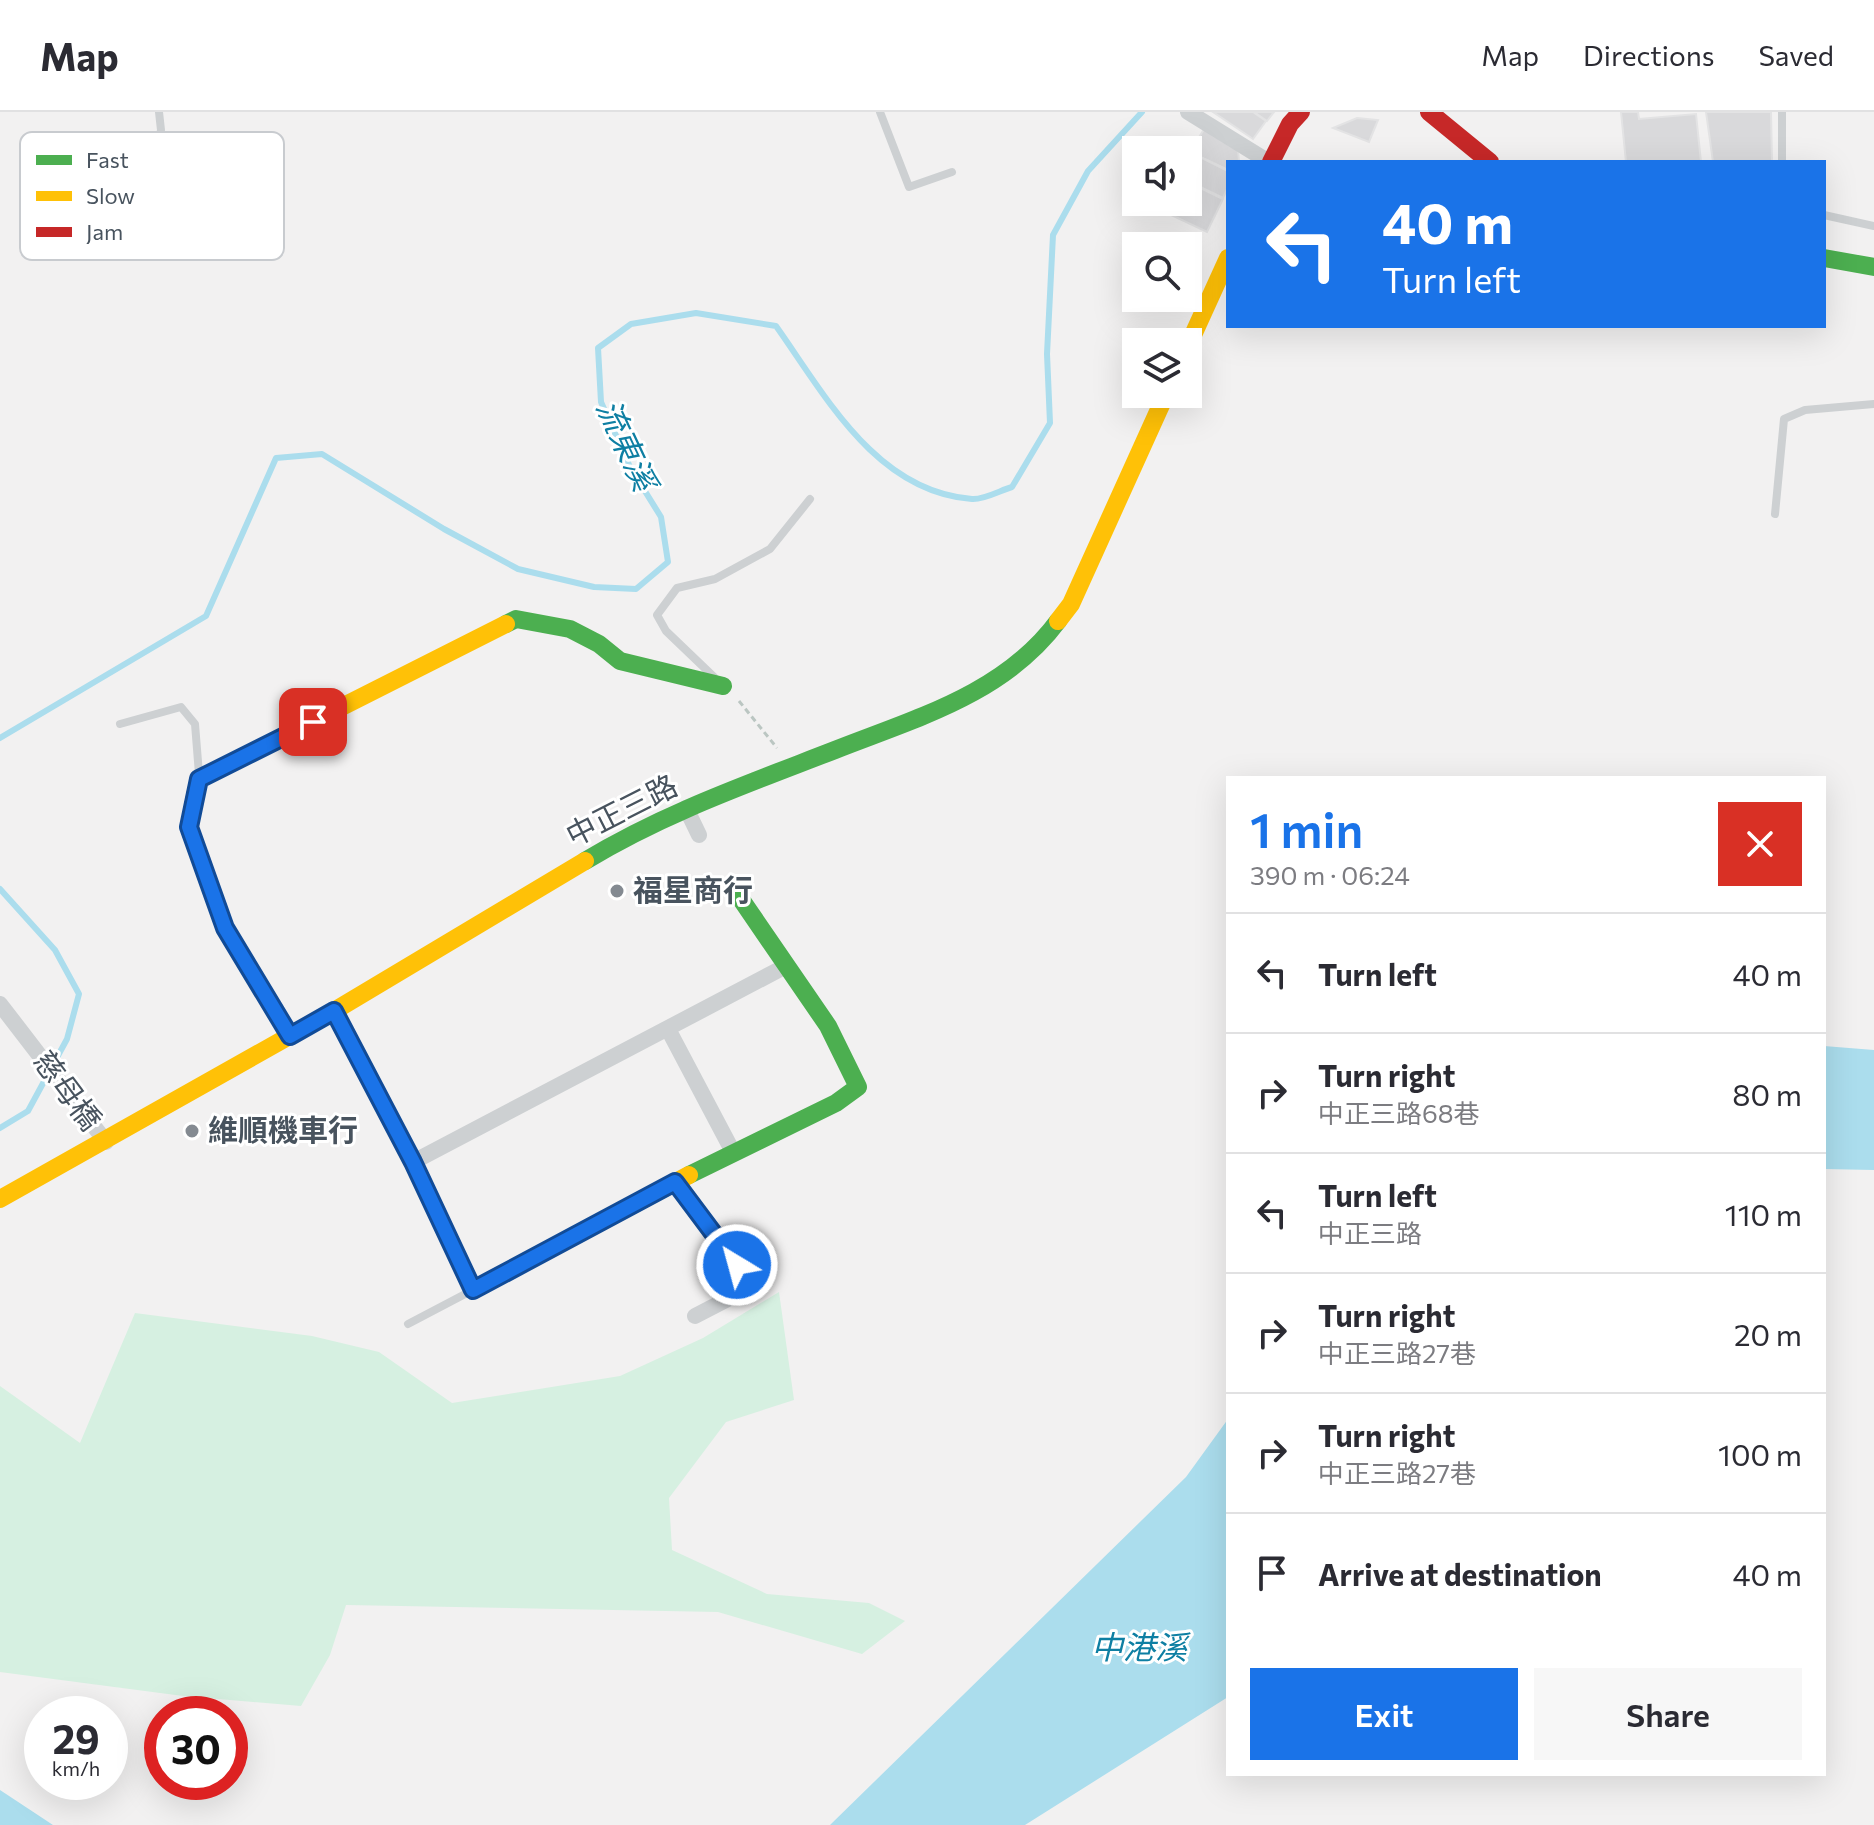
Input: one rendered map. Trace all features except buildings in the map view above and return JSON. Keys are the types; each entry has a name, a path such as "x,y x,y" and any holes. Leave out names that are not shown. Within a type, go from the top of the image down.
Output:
{"street":[{"path":"1271,160 1290,124 1301,112"},
{"path":"1429,112 1488,160"},
{"path":"1190,113 1267,160"},
{"path":"1826,258 1874,267"},
{"path":"1196,328 1226,262"},
{"name":"中正三路","path":"0,1199 334,1011 606,848 686,808 965,699 1010,670 1047,636 1071,604 1160,408"},
{"path":"290,1036 225,928 189,827 199,779 516,619 570,629 599,644 620,661 723,686"},
{"path":"686,808 699,835"},
{"path":"334,1011 413,1162 473,1290 733,1152 836,1103 858,1087 828,1026 734,889"},
{"path":"413,1162 786,966"},
{"name":"慈母橋","path":"0,1004 106,1142"},
{"path":"668,1029 733,1152"},
{"path":"675,1182 753,1286 695,1316"}],"lane":[{"path":"159,112 161,132"},
{"path":"880,112 909,187 952,172"},
{"path":"1782,112 1782,160"},
{"path":"1826,215 1874,226"},
{"path":"1775,514 1784,419 1805,410 1874,404"},
{"path":"723,686 666,631 657,615 677,588 715,579 770,549 810,499"},
{"path":"120,724 181,707 195,724 199,779"},
{"path":"408,1324 473,1290"}],"path":[{"path":"723,686 748,711 791,767"}],"green space":[{"path":"779,1292 794,1400 726,1422 669,1498 672,1550 767,1594 869,1603 905,1621 862,1654 718,1612 346,1605 330,1655 301,1706 248,1702 248,1696 183,1696 0,1672 0,1386 80,1443 135,1313 312,1336 379,1352 452,1403 620,1376 703,1338"}],"water":[{"path":"1826,1046 1874,1050 1874,1170 1826,1169"},
{"name":"中港溪","path":"1226,1422 1226,1698 1025,1825 830,1825 1186,1477"},
{"path":"0,1790 53,1825 0,1825"}],"waterway":[{"name":"流東溪","path":"0,738 206,616 276,458 322,454 444,529 518,569 594,587 636,589 668,562 661,517 630,467 601,402 598,348 631,324 696,313 776,326 856,436 908,479 938,492 972,499 1012,487 1050,423 1047,354 1053,235 1088,171 1142,112"},
{"name":"流東溪","path":"0,889 55,950 79,994 67,1039 28,1111 0,1128"}],"traffic: fast":[{"path":"1826,258 1874,267"},
{"path":"506,624 516,619 570,629 599,644 620,661 723,686"},
{"path":"585,861 645,828 708,800 957,701 1012,667 1058,621"},
{"path":"689,1175 836,1103 858,1087 828,1026 734,889"}],"traffic: slow":[{"path":"1196,328 1226,262"},
{"path":"1058,621 1071,604 1160,408"},
{"path":"196,791 199,779 506,624"},
{"path":"0,1199 334,1011 585,861"},
{"path":"334,1011 413,1162 473,1290 689,1175"}],"traffic: jam":[{"path":"1272,160 1290,124 1301,112"},
{"path":"1429,112 1488,160"},
{"path":"196,791 189,827 225,928 290,1036"}],"place":[{"name":"福星商行","path":"617,891"},
{"name":"維順機車行","path":"192,1131"}],"route":[{"path":"313,722 199,779 189,827 225,928 290,1036 334,1011 413,1162 473,1290 675,1182 737,1265"}]}
